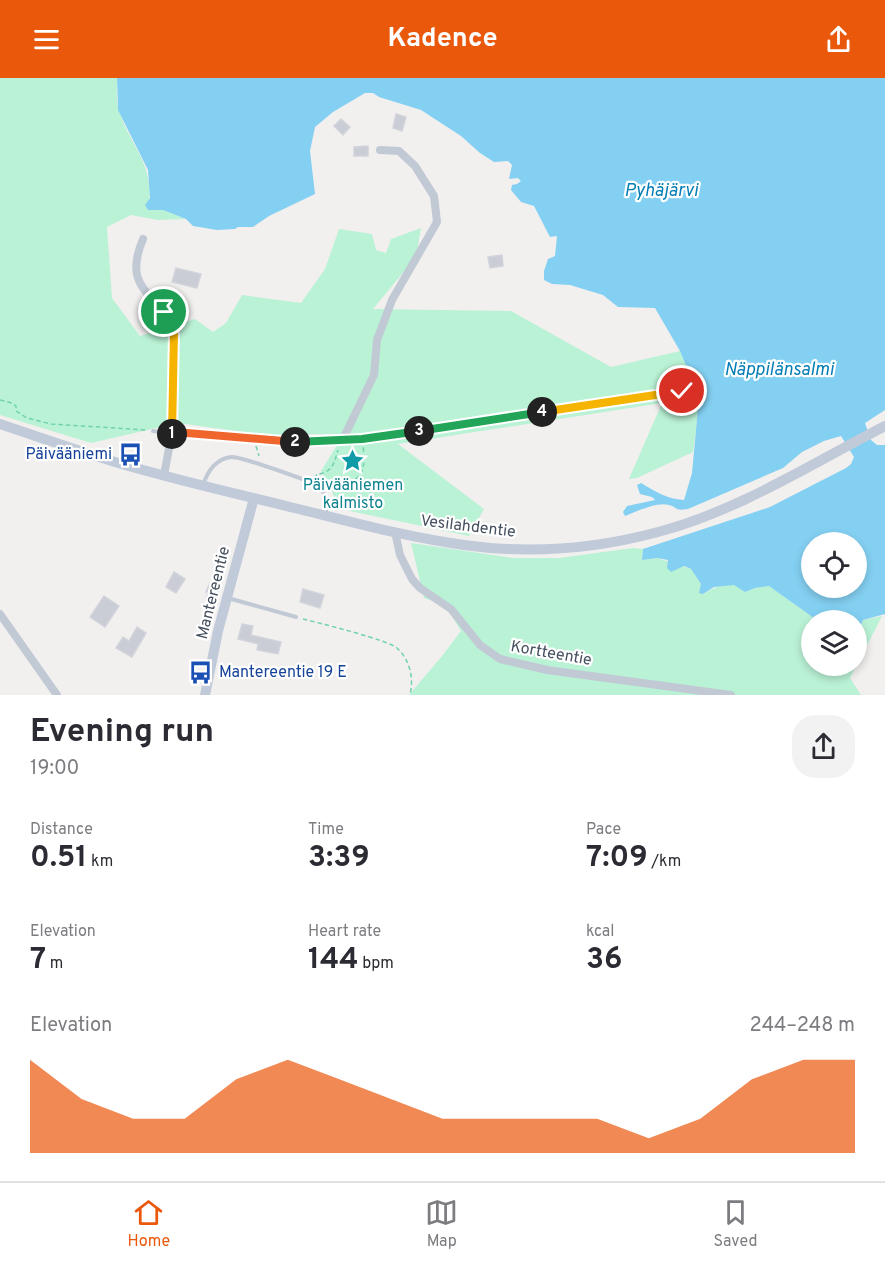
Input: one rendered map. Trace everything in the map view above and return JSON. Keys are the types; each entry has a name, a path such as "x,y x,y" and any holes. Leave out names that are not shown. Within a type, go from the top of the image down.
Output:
{"main road":[{"name":"Vesilahdentie","path":"0,424 110,460 203,486 326,516 465,545 522,549 561,548 628,539 660,532 747,498 885,426"},
{"name":"Mantereentie","path":"205,695 227,598 254,498"}],"street":[{"path":"172,434 175,432 285,442 340,441 344,437 374,375 376,340 392,300 437,222 434,196 415,166 399,151 380,150"},
{"path":"143,239 137,254 138,281 147,296 170,320 174,332 172,434 164,475"},
{"name":"Kortteentie","path":"395,532 400,555 412,579 420,588 451,609 480,645 500,659 547,670 731,695"},
{"path":"0,614 57,695"}],"lane":[{"path":"340,441 682,391"},
{"path":"153,430 172,434"},
{"path":"203,486 206,475 212,467 219,461 233,457 310,482 323,490 327,501 326,516"},
{"path":"227,598 296,616"}],"path":[{"path":"0,400 12,403 16,406 16,411 27,418 51,424 153,430"},
{"path":"323,490 347,483 362,474 365,465 362,439"},
{"path":"253,440 260,461 259,465"},
{"path":"310,482 317,474 333,466 340,441"},
{"path":"296,616 396,646 408,663 412,676 410,695"}],"green space":[{"path":"0,78 117,78 119,111 146,169 149,181 148,210 163,210 186,219 158,220 131,215 107,227 112,298 140,336 195,319 213,332 226,323 242,295 301,303 325,269 339,229 372,234 376,250 386,253 391,239 421,228 416,257 373,309 511,311 611,367 680,351 700,397 693,452 637,478 629,479 662,403 398,444 484,509 469,536 350,511 337,502 321,471 344,434 265,435 178,423 91,443 0,415"},
{"path":"411,543 513,558 559,558 633,548 643,549 642,560 657,558 691,569 701,584 700,593 704,594 724,585 736,586 745,592 769,586 803,610 801,676 851,676 850,678 861,695 409,695 461,631 445,605 424,598"},
{"path":"882,616 867,645 867,619"}],"water":[{"name":"Pyhäjärvi","path":"117,78 885,78 885,410 865,423 871,440 877,445 885,445 885,614 867,619 867,610 803,610 769,586 745,592 734,585 714,587 703,594 699,593 701,584 691,569 684,566 671,572 667,568 668,560 657,558 642,560 643,549 770,507 846,468 854,457 841,436 824,441 802,452 783,468 688,509 659,504 625,516 623,512 627,506 655,500 640,494 637,485 641,483 667,497 684,500 692,473 699,397 680,351 655,308 618,307 603,295 570,285 552,284 544,280 548,259 555,256 557,236 550,237 534,206 521,202 511,190 512,185 521,181 518,178 509,179 512,165 508,161 494,162 461,136 421,110 373,93 365,93 333,112 315,127 310,151 315,194 269,216 253,227 217,230 193,226 186,219 163,210 148,210 145,205 150,198 148,170 118,110"}],"building":[{"path":"396,114 406,117 402,131 393,128"},
{"path":"341,119 350,127 343,135 334,126"},
{"path":"368,146 368,156 354,156 354,147"},
{"path":"502,255 503,266 490,268 488,257"},
{"path":"176,268 201,274 197,288 172,282"},
{"path":"174,572 185,579 176,593 166,587"},
{"path":"210,583 220,587 213,603 206,600 208,593 206,592"},
{"path":"303,589 324,595 320,608 300,602"},
{"path":"104,596 119,606 105,627 90,617"},
{"path":"242,624 253,626 251,635 281,642 278,654 257,650 258,644 238,639"},
{"path":"137,627 146,633 132,657 116,648 123,637 129,641"}],"place":[{"name":"Päivääniemi","path":"130,455"},
{"name":"Päivääniemen kalmisto","path":"353,461"},
{"name":"Mantereentie 19 E","path":"201,673"}],"route":[{"path":"164,312 174,332 172,434 175,432 285,442 340,441 682,391"}],"water label":[{"name":"Näppilänsalmi","path":"779,370"}]}
